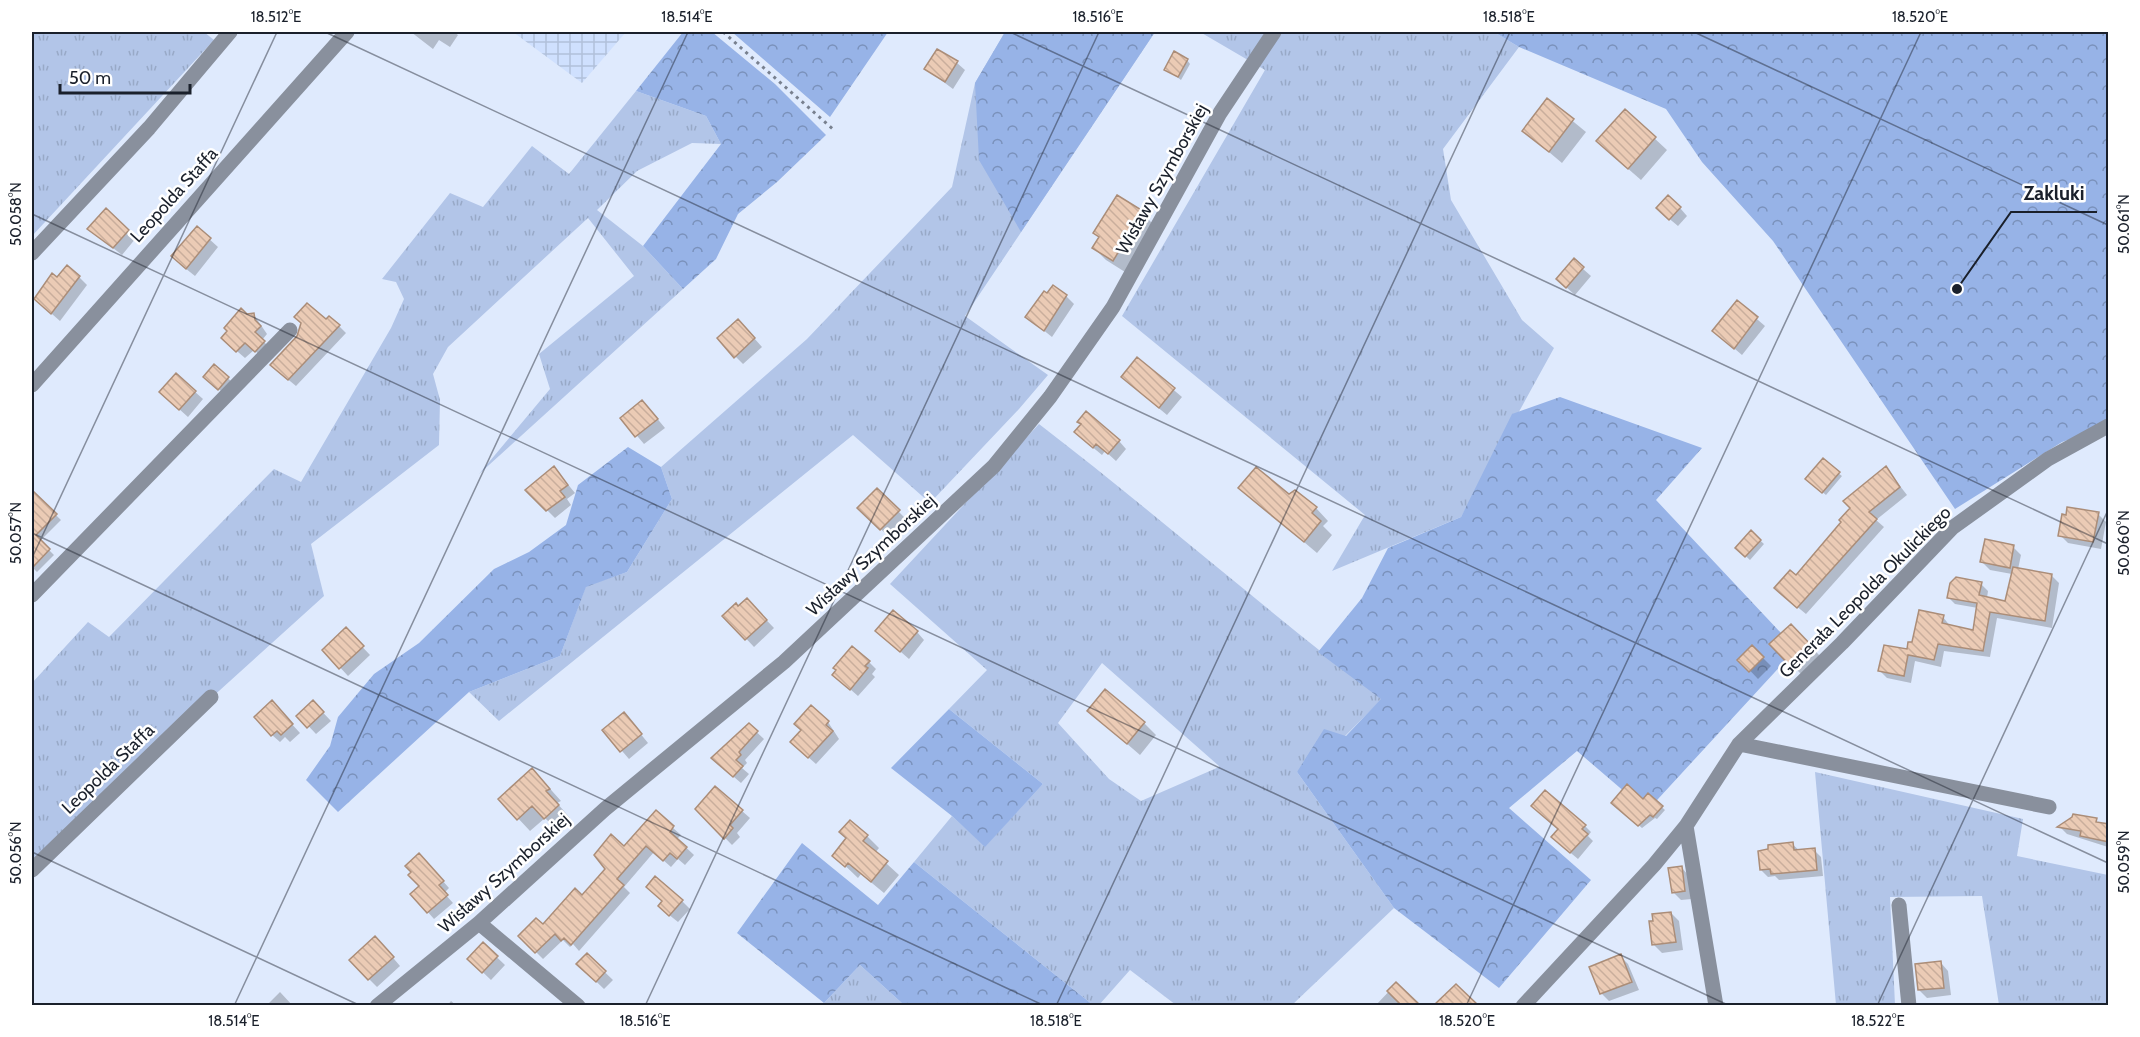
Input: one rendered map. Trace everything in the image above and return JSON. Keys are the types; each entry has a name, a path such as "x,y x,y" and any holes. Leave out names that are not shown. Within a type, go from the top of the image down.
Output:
{"street":[{"path":"32,253 149,128 230,32"},
{"name":"Leopolda Staffa","path":"32,385 346,32"},
{"name":"Wisławy Szymborskiej","path":"377,1005 479,923 605,809 784,662 1000,459 1050,397 1113,307 1220,113 1274,32"},
{"path":"32,595 290,330"},
{"name":"Generała Leopolda Okulickiego","path":"1527,1004 1654,865 1686,826 1739,744 1842,643 1952,528 2048,459 2109,426"},
{"name":"Leopolda Staffa","path":"32,870 211,697"},
{"path":"1739,744 2049,807"},
{"path":"1686,826 1716,1005"},
{"path":"1899,905 1910,1005"},
{"path":"479,923 578,1005"}],"path":[{"path":"723,32 834,130"}],"shaded area":[{"path":"513,32 626,32 582,83"}],"green space":[{"path":"32,32 204,32 214,40 32,236"},
{"path":"683,32 712,32 775,84 826,135 777,182 738,214 716,259 683,289 643,246 721,144 706,116 636,91"},
{"path":"732,32 888,32 830,117"},
{"path":"1005,32 1155,32 965,316 1048,375 930,503 853,435 499,721 469,692 560,656 586,586 627,572 672,499 661,467 807,339 952,187 975,83"},
{"path":"1005,32 1155,32 1021,232 979,160 975,83"},
{"path":"1200,32 1494,32 1519,47 1443,149 1451,200 1522,320 1554,348 1461,517 1332,571 1365,515 1122,316 1265,70"},
{"path":"1494,32 2108,32 2108,426 2062,442 1955,509 1773,241 1702,162 1666,109 1519,47"},
{"path":"636,91 706,116 721,144 692,143 637,171 597,210 643,246 683,289 479,474 550,389 539,354 634,276 588,218 448,347 433,374 440,400 439,445 311,544 324,596 32,860 32,683 88,622 109,637 274,469 301,482 391,328 404,299 396,282 382,279 450,193 483,207 532,146 569,174"},
{"path":"1560,397 1702,448 1656,500 1796,649 1647,811 1577,751 1509,808 1591,880 1499,988 1394,908 1297,772 1324,729 1346,736 1381,699 1318,652 1362,598 1388,548 1461,517 1512,414"},
{"path":"1039,424 1382,699 1345,736 1297,772 1394,908 1292,1005 1176,1005 1130,970 1099,1005 1093,1005 914,862 952,816 985,846 1043,784 949,709 987,670 890,584","holes":["1102,663 1219,766 1141,801 1109,779 1058,723"]},
{"path":"628,447 661,467 672,499 627,572 586,587 560,656 469,692 338,812 306,780 330,746 338,717 374,674 419,643 494,569 529,552 566,525 578,485"},
{"path":"949,709 1043,784 985,847 952,816 891,768"},
{"path":"1815,772 2023,819 2017,856 2108,875 2108,1005 1999,1005 1982,896 1890,897 1895,1005 1836,1005"},
{"path":"802,843 878,905 914,862 1093,1005 904,1005 860,965 824,1003 737,933"},
{"path":"860,965 904,1005 828,1006 824,1003"}],"building":[{"path":"937,49 958,61 945,82 924,69"},
{"path":"1174,51 1188,59 1178,77 1164,70"},
{"path":"1547,98 1574,119 1549,152 1522,131"},
{"path":"1625,109 1656,137 1628,169 1596,141"},
{"path":"1117,195 1143,211 1113,261 1092,248 1099,237 1093,233"},
{"path":"1668,195 1681,207 1669,220 1656,208"},
{"path":"106,208 129,230 113,248 87,229"},
{"path":"197,226 211,238 186,269 171,256"},
{"path":"1574,258 1584,267 1566,288 1556,279"},
{"path":"67,265 80,276 51,314 34,299 52,273 57,277"},
{"path":"1053,285 1067,295 1044,331 1025,317 1044,291 1047,293"},
{"path":"1737,300 1758,317 1734,349 1712,331"},
{"path":"307,303 326,319 329,316 340,325 288,380 270,365 297,336 301,323 294,317"},
{"path":"241,308 247,314 254,313 255,320 261,326 255,332 265,341 255,352 245,343 236,352 221,338 227,331 224,328"},
{"path":"738,319 755,338 734,358 717,338"},
{"path":"1137,357 1175,388 1159,408 1121,377"},
{"path":"214,364 229,377 218,390 203,377"},
{"path":"176,373 196,391 179,410 159,392"},
{"path":"642,400 658,419 635,437 620,418"},
{"path":"1086,411 1120,440 1108,454 1096,444 1093,448 1074,432 1081,424 1077,422"},
{"path":"1823,458 1840,472 1822,493 1805,479"},
{"path":"554,466 568,485 560,491 565,497 546,511 525,490"},
{"path":"1886,466 1900,487 1869,512 1877,519 1797,608 1774,588 1790,570 1796,575 1841,522 1839,520 1850,508 1843,501"},
{"path":"1256,467 1289,494 1295,490 1317,507 1312,513 1321,521 1304,542 1238,488"},
{"path":"877,488 900,510 880,530 857,508"},
{"path":"32,490 57,514 36,535 50,549 32,568"},
{"path":"2067,507 2099,512 2093,542 2058,536 2062,514 2066,515"},
{"path":"1751,530 1761,540 1745,557 1735,548"},
{"path":"1985,539 2014,545 2010,568 1980,562"},
{"path":"2013,567 2052,574 2045,621 1990,612 1983,651 1938,644 1934,660 1908,655 1904,676 1878,671 1884,645 1907,649 1908,642 1912,642 1919,610 1944,615 1942,623 1973,630 1977,603 1947,598 1950,583 1956,577 1982,582 1979,595 2005,601"},
{"path":"747,598 767,620 745,640 722,616 736,603 738,606"},
{"path":"893,610 918,631 900,652 875,631"},
{"path":"1791,624 1813,647 1792,668 1769,644"},
{"path":"346,627 364,646 339,669 322,650"},
{"path":"1752,645 1764,657 1749,672 1737,660"},
{"path":"852,646 870,661 865,666 868,668 850,690 832,675 836,670 833,668"},
{"path":"1105,689 1145,722 1127,744 1087,711"},
{"path":"272,700 293,724 281,735 277,731 271,736 254,717"},
{"path":"313,700 324,712 307,728 296,716"},
{"path":"811,705 829,721 826,725 833,731 808,758 790,742 801,730 794,724"},
{"path":"624,712 642,734 620,752 602,730"},
{"path":"749,723 758,731 739,752 741,755 736,760 743,766 733,777 711,758"},
{"path":"532,768 550,789 546,791 559,805 544,819 532,806 517,820 498,799"},
{"path":"1627,784 1643,799 1648,793 1663,806 1653,817 1650,815 1638,826 1611,803"},
{"path":"715,786 743,810 730,825 733,828 724,839 695,809"},
{"path":"1545,790 1586,825 1582,829 1588,834 1570,853 1551,837 1558,829 1531,806"},
{"path":"656,810 674,826 670,832 687,847 677,859 670,853 663,861 646,846 617,879 624,885 571,945 564,938 561,941 555,934 535,953 518,936 536,918 543,924 575,888 582,895 605,869 594,855 611,834 624,846"},
{"path":"2073,814 2097,818 2096,822 2109,824 2109,842 2080,836 2081,831 2057,827"},
{"path":"850,820 868,835 863,841 888,861 871,882 848,863 845,867 832,856 846,838 839,832"},
{"path":"1793,842 1794,850 1815,848 1817,870 1771,874 1770,869 1760,870 1758,851 1768,849 1768,845"},
{"path":"419,853 444,881 439,885 448,895 427,913 410,894 419,886 408,875 411,872 405,866"},
{"path":"1682,866 1685,891 1672,893 1668,868"},
{"path":"655,876 683,900 669,916 658,906 662,901 646,887"},
{"path":"1671,912 1676,942 1652,945 1649,921 1653,921 1652,914"},
{"path":"375,936 394,957 368,980 349,960"},
{"path":"483,942 498,956 482,973 467,959"},
{"path":"587,953 606,971 596,982 576,964"},
{"path":"1621,954 1632,982 1600,994 1589,967"},
{"path":"1941,961 1944,988 1918,990 1915,964"},
{"path":"1396,982 1420,1005 1401,1005 1387,991"},
{"path":"1456,984 1478,1005 1434,1005"}],"place":[{"name":"Zakluki","path":"1957,289"}]}
